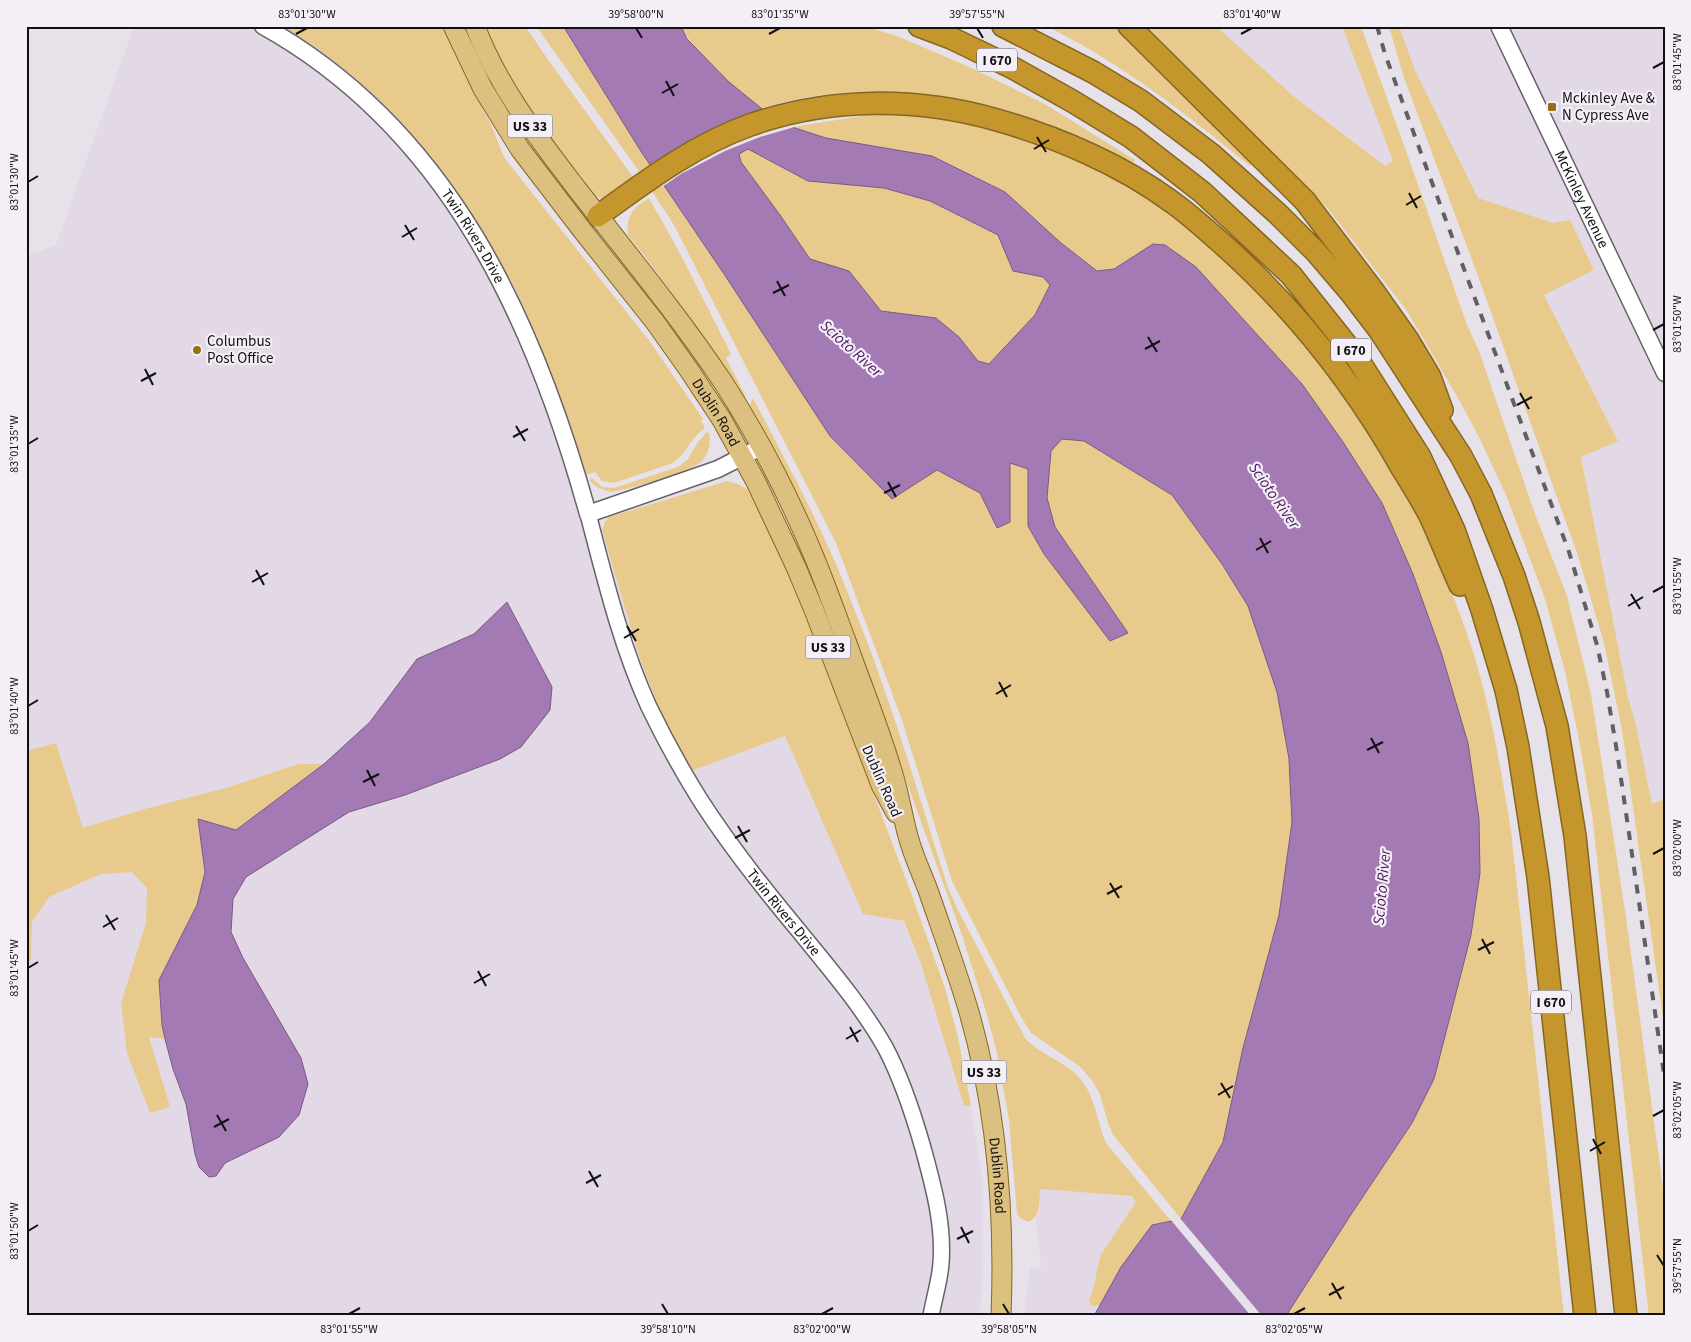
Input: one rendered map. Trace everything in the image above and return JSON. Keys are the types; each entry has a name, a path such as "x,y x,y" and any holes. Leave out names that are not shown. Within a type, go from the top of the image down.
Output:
{"highway":[{"name":"I 670","path":"919,26 951,38 1013,68 1072,101 1131,137 1202,192 1291,275 1357,358 1420,456 1454,530 1482,610 1506,690 1518,747 1538,877 1585,1316"},
{"name":"I 670","path":"1003,26 1093,72 1141,101 1210,154 1278,214 1316,252 1357,300 1461,456 1481,494 1514,576 1529,622 1557,726 1575,836 1626,1316"},
{"path":"1129,26 1311,208 1372,289 1430,377 1461,456"},
{"path":"598,216 659,172 710,142 750,125 800,111 856,103 899,103 952,109 1019,126 1081,149 1172,201 1237,257 1306,328 1340,372 1386,439 1430,516 1506,690"}],"main road":[{"name":"Twin Rivers Drive","path":"263,26 318,61 358,93 409,145 443,187 481,245 502,282 528,337 554,406 579,480 588,514"},
{"name":"Dublin Road","path":"453,26 483,89 506,129 556,197 655,322 722,420 742,456 796,567 881,785 909,839"},
{"path":"468,26 500,95 527,137 566,188 598,216"},
{"name":"Dublin Road","path":"475,26 507,93 542,144 672,309 724,383 761,446 797,516 817,562 869,703 895,781 909,839 954,962 983,1068 997,1166 1002,1234 1000,1316"},
{"name":"McKinley Avenue","path":"1499,26 1665,373"},
{"path":"588,514 718,469 761,446"}],"street":[{"name":"Twin Rivers Drive","path":"588,514 616,617 630,657 649,706 671,750 727,840 774,902 838,979 864,1015 884,1046 899,1076 913,1115 939,1212 942,1241 941,1264 931,1316"}],"shaded area":[{"path":"134,26 281,26 331,60 368,90 437,163 460,195 504,268 524,306 586,475 641,662 661,713 691,770 785,735 863,914 903,921 921,964 964,1106 971,1106 983,1186 983,1266 980,1316 26,1316 26,962 31,960 32,922 49,897 101,874 132,872 147,888 146,923 121,1003 127,1053 150,1112 169,1107 148,1037 165,1039 173,1069 186,1104 199,1167 209,1177 216,1176 225,1163 249,1151 243,958 231,932 232,899 246,877 349,812 405,795 500,759 521,747 552,687 507,603 474,634 417,659 370,722 324,764 298,764 226,788 148,808 83,828 56,743 26,751 26,256 56,245"},
{"path":"281,26 442,26 506,160 651,343 703,419 701,421 705,428 696,436 678,459 673,463 614,483 602,481 595,472 586,475 533,328 505,270 472,215 427,152 374,95 314,47"},
{"path":"486,26 525,26 633,177 611,196 602,199 595,195 549,135 507,71"},
{"path":"536,26 562,26 642,153 830,436 892,499 937,470 980,493 996,528 1010,522 1009,462 1028,469 1028,526 1044,554 1111,641 1128,633 1055,527 1047,498 1051,451 1062,439 1084,441 1172,495 1222,564 1248,606 1277,692 1289,759 1292,822 1279,915 1243,1048 1223,1142 1181,1219 1113,1135 1100,1094 1091,1079 1079,1066 1031,1033 1021,1017 952,881 902,720 836,543 674,225 636,167"},
{"path":"681,26 864,26 897,36 965,65 1043,103 1135,160 1132,164 1079,137 1006,110 939,96 870,92 836,94 802,98 761,108 706,60 687,37"},
{"path":"1046,26 1118,26 1254,161 1250,166 1177,108 1126,72"},
{"path":"1147,26 1216,26 1292,95 1385,166 1393,161 1342,26 1361,26 1467,325 1479,351 1535,514 1567,596 1591,694 1626,917 1665,1202 1665,1316 1649,1316 1592,815 1579,740 1565,671 1545,599 1506,495 1479,437 1407,311 1329,210"},
{"path":"1216,26 1342,26 1393,161 1385,166 1292,95"},
{"path":"1389,26 1399,26 1415,70 1478,198 1553,223 1570,220 1594,270 1544,295 1618,441 1581,457 1628,697 1636,725 1652,804 1665,799 1665,1032 1622,730 1604,643 1578,556 1478,276 1403,75"},
{"path":"1399,26 1665,26 1665,799 1652,804 1636,725 1628,697 1581,457 1618,441 1544,295 1593,271 1553,223 1478,198 1415,70"},
{"path":"893,114 954,121 1014,134 1101,172 1152,202 1204,242 1254,288 1300,338 1342,392 1380,449 1413,509 1442,570 1466,631 1481,680 1498,755 1511,831 1564,1316 1286,1316 1412,1123 1434,1079 1471,935 1480,873 1479,819 1468,743 1441,652 1413,574 1382,503 1343,442 1302,384 1196,267 1165,245 1138,253 1114,269 1097,271 1061,243 1005,192 932,156 826,138 793,127 868,115"},
{"path":"748,149 808,181 884,188 930,201 998,235 1013,271 1043,277 1050,285 1035,315 989,364 978,361 959,337 936,318 881,311 849,271 810,259 740,162 739,153"},
{"path":"649,198 682,257 731,354 726,358 746,397 745,399 659,275 628,235 628,222 632,213"},
{"path":"753,398 824,538 860,623 900,736 948,888 959,912 1025,1038 1037,1049 1069,1068 1082,1080 1091,1097 1106,1143 1171,1221 1152,1225 1121,1267 1100,1305 1092,1306 1089,1301 1100,1256 1136,1202 1132,1196 1040,1189 1039,1208 1036,1216 1029,1222 1020,1218 1017,1213 1009,1120 997,1053 962,935 831,573 779,459 751,410 750,405"},
{"path":"707,432 709,433 710,442 707,454 692,468 642,485 610,492 597,487 589,480 592,478 602,487 614,488 678,467 688,459 698,442"},
{"path":"727,481 747,489 754,501 788,572 827,670 945,988 958,1037 971,1106 964,1106 921,964 904,921 863,914 785,736 691,771 661,713 641,662 602,530 605,522 609,517"},
{"path":"56,743 83,828 148,808 226,788 298,764 324,764 236,830 198,820 205,872 197,905 159,980 162,1025 165,1039 149,1037 170,1107 150,1113 127,1053 121,1003 146,923 147,888 132,872 101,874 49,897 32,922 31,960 26,962 26,751"},
{"path":"1040,1189 1132,1196 1136,1203 1100,1256 1089,1301 1092,1306 1100,1305 1094,1316 1024,1316 1030,1268 1041,1267 1036,1218 1040,1210"}],"water":[{"name":"Scioto River","path":"563,26 681,26 687,39 729,82 761,108 792,127 826,138 932,156 1005,192 1061,243 1097,271 1114,269 1153,244 1165,245 1196,267 1302,384 1343,442 1382,503 1413,574 1441,652 1468,743 1479,819 1480,873 1471,935 1434,1079 1412,1123 1286,1316 1094,1316 1121,1267 1152,1225 1181,1219 1223,1142 1243,1048 1279,915 1292,822 1289,759 1277,692 1248,606 1222,564 1172,495 1084,441 1062,439 1051,451 1047,498 1055,527 1128,633 1110,641 1044,554 1028,526 1028,469 1010,463 1010,522 997,528 980,493 937,470 892,499 830,436 642,153","holes":["748,149 808,181 884,188 930,201 998,235 1013,271 1043,277 1050,285 1035,315 989,364 978,361 959,337 936,318 881,311 849,271 810,259 741,162 739,154"]},
{"path":"507,602 552,687 550,710 521,747 500,759 405,795 349,812 246,877 233,899 231,932 243,958 301,1058 308,1084 299,1115 279,1137 225,1163 216,1176 209,1177 199,1167 186,1104 173,1069 165,1039 162,1025 159,980 197,905 205,872 198,819 236,830 324,764 370,722 417,659 474,634"}],"pier":[{"path":"769,110 798,126 760,137 725,151 681,174 662,187 649,168"},
{"path":"1179,1217 1262,1316 1251,1316 1170,1219"}],"railway":[{"path":"1377,26 1385,54 1421,153 1569,552 1597,645 1618,758 1665,1081"}],"place":[{"name":"Mckinley Ave & N Cypress Ave","path":"1552,107"},
{"name":"Columbus Post Office","path":"197,350"}]}
